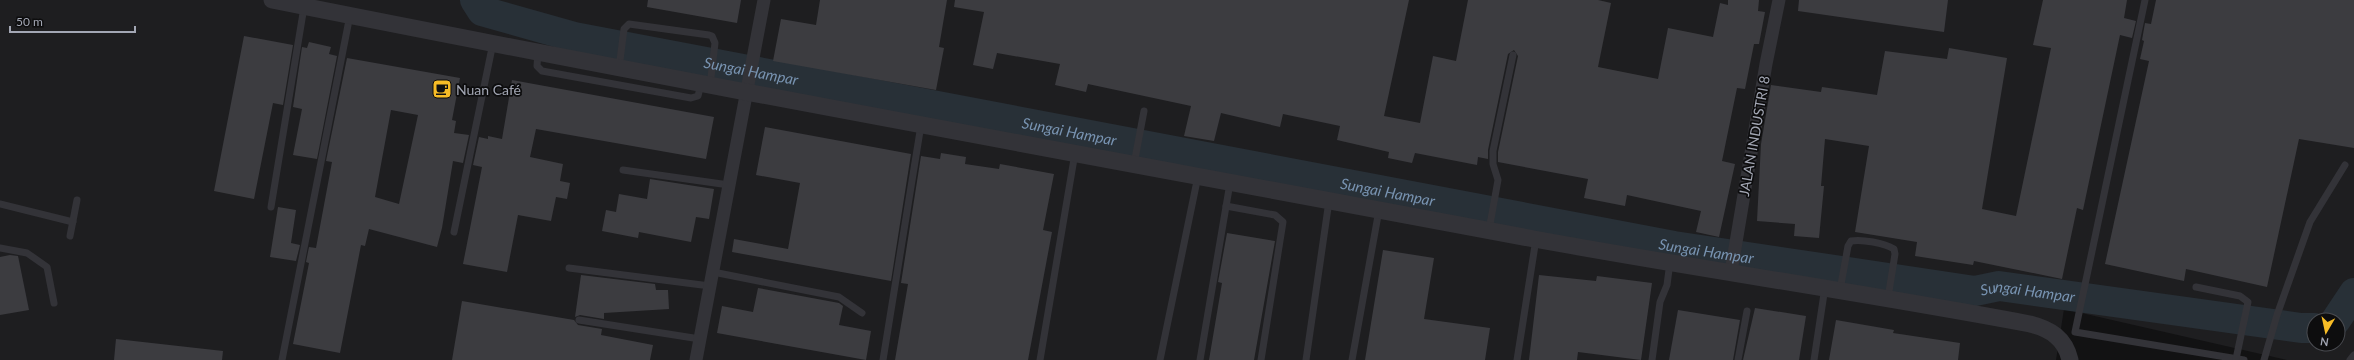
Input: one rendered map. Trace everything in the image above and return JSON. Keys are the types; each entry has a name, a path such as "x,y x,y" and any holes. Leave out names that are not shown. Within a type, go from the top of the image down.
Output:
{"street":[{"path":"272,0 538,52 619,64 747,88 921,125 1075,153 1135,159 1198,176 1490,226 1536,239 1670,262 1731,269 1836,286 1889,292 2030,324 2068,337 2070,360"},
{"path":"696,360 764,0"},
{"name":"JALAN INDUSTRI 8","path":"1731,269 1764,72 1779,0"}],"lane":[{"path":"2145,0 2084,280 2080,307 2068,337 2240,359 2248,302 2245,298 2196,287"},
{"path":"271,207 304,6"},
{"path":"282,360 350,15"},
{"path":"538,52 537,66 542,71 691,98 698,96 708,81 714,51 714,39 708,35 633,23 626,26 622,38 619,64"},
{"path":"454,232 493,43"},
{"path":"1490,226 1493,200 1498,180 1493,164 1493,151 1513,56"},
{"path":"1135,159 1144,111"},
{"path":"883,360 921,125"},
{"path":"1040,360 1075,153"},
{"path":"2264,360 2270,335 2310,222 2345,165"},
{"path":"623,170 729,184"},
{"path":"1160,360 1198,176"},
{"path":"1200,360 1230,181"},
{"path":"1306,360 1329,199"},
{"path":"70,236 77,200"},
{"path":"0,204 73,222"},
{"path":"1226,206 1275,215 1282,222 1261,360"},
{"path":"1352,360 1379,208"},
{"path":"1517,360 1536,239"},
{"path":"1814,360 1848,246 1851,241 1856,240 1889,246 1894,249 1889,292"},
{"path":"0,248 27,253 47,267 54,303"},
{"path":"1652,360 1660,302 1667,285 1670,262"},
{"path":"568,268 710,286"},
{"path":"713,272 839,297 862,313"},
{"path":"1738,360 1747,311"},
{"path":"579,320 700,339"},
{"path":"2350,360 2354,355"}],"shaded area":[{"path":"0,0 2354,0 2354,360 2287,360 2064,309 2056,360 0,360"}],"building":[{"path":"648,0 741,0 737,23 647,7"},
{"path":"820,0 947,0 939,47 944,48 936,90 773,61 781,19 816,25"},
{"path":"955,0 1409,0 1384,116 1420,123 1433,56 1456,61 1468,0 1598,0 1611,3 1598,67 1658,79 1668,28 1713,37 1720,3 1728,5 1728,0 1759,0 1758,11 1765,12 1759,44 1754,44 1745,89 1737,88 1722,161 1735,164 1719,237 1696,232 1701,211 1627,195 1625,206 1584,198 1588,179 1498,162 1498,152 1518,56 1514,50 1508,54 1488,150 1488,159 1478,157 1477,165 1415,153 1412,163 1388,158 1389,152 1337,140 1340,126 1283,114 1280,127 1221,113 1214,141 1184,136 1191,106 1088,84 1086,92 1055,85 1060,64 997,53 993,69 973,65 984,12 954,7"},
{"path":"1799,0 1948,0 1944,32 1798,11"},
{"path":"2043,0 2127,0 2124,18 2136,21 2132,38 2120,35 2083,210 2077,208 2062,279 1974,261 1973,265 1915,256 1917,242 1855,232 1869,146 1825,139 1821,186 1824,186 1819,238 1794,236 1795,224 1757,221 1761,144 1771,85 1821,92 1822,87 1877,95 1885,51 1947,59 1949,48 2007,58 1982,209 2016,216 2051,48 2033,45"},
{"path":"2156,0 2354,0 2354,148 2299,139 2267,287 2186,269 2184,281 2105,264 2149,61 2140,59 2144,41 2142,40 2145,23 2151,24"},
{"path":"244,36 293,45 283,105 273,103 254,199 214,191"},
{"path":"309,42 331,47 329,54 337,56 317,159 293,155 302,109 293,107 302,47 307,48"},
{"path":"347,58 460,78 452,120 456,121 454,133 469,135 463,163 453,161 442,228 437,247 369,229 365,246 361,245 340,353 293,344 309,263 306,262 309,247 316,248 332,162 326,161","holes":["391,110 418,115 399,204 375,197"]},
{"path":"512,80 714,117 706,159 536,129 530,157 563,164 560,181 570,183 567,199 556,197 551,221 518,215 507,272 463,264 482,167 473,165 479,137 488,139 488,136 502,139"},
{"path":"765,127 911,154 891,281 732,252 734,239 788,249 800,183 756,175"},
{"path":"941,153 966,157 965,164 999,169 1000,164 1054,174 1043,230 1052,232 1028,360 895,360 908,284 901,283 921,156 940,159"},
{"path":"650,179 714,189 709,219 696,217 691,242 639,232 638,238 602,231 606,210 616,212 619,194 647,199"},
{"path":"278,207 296,210 291,243 300,245 296,261 270,257"},
{"path":"1227,233 1275,241 1254,360 1209,360 1222,283 1218,282"},
{"path":"1383,250 1434,258 1424,319 1490,328 1485,360 1365,360"},
{"path":"10,255 18,256 29,310 0,315 0,257"},
{"path":"581,275 655,284 656,290 668,290 669,309 604,313 604,319 580,315 575,317"},
{"path":"1539,275 1596,281 1597,276 1652,283 1641,360 1578,352 1577,360 1529,360"},
{"path":"758,288 839,303 843,306 839,325 871,331 866,360 717,333 722,306 753,312"},
{"path":"462,301 574,320 578,325 602,329 601,335 653,345 650,360 452,360"},
{"path":"1755,308 1806,316 1799,360 1743,360"},
{"path":"1678,310 1740,320 1733,360 1669,360"},
{"path":"1836,320 1894,330 1893,333 1960,343 1958,360 1829,360"},
{"path":"116,339 223,351 222,360 114,360"}],"waterway":[{"name":"Sungai Hampar","path":"475,0 482,11 574,37 1674,246 1975,291 1999,286 2306,328"},
{"name":"Sungai Hampar","path":"2341,312 2354,293"}],"place":[{"name":"Nuan Café","path":"442,89"}]}
